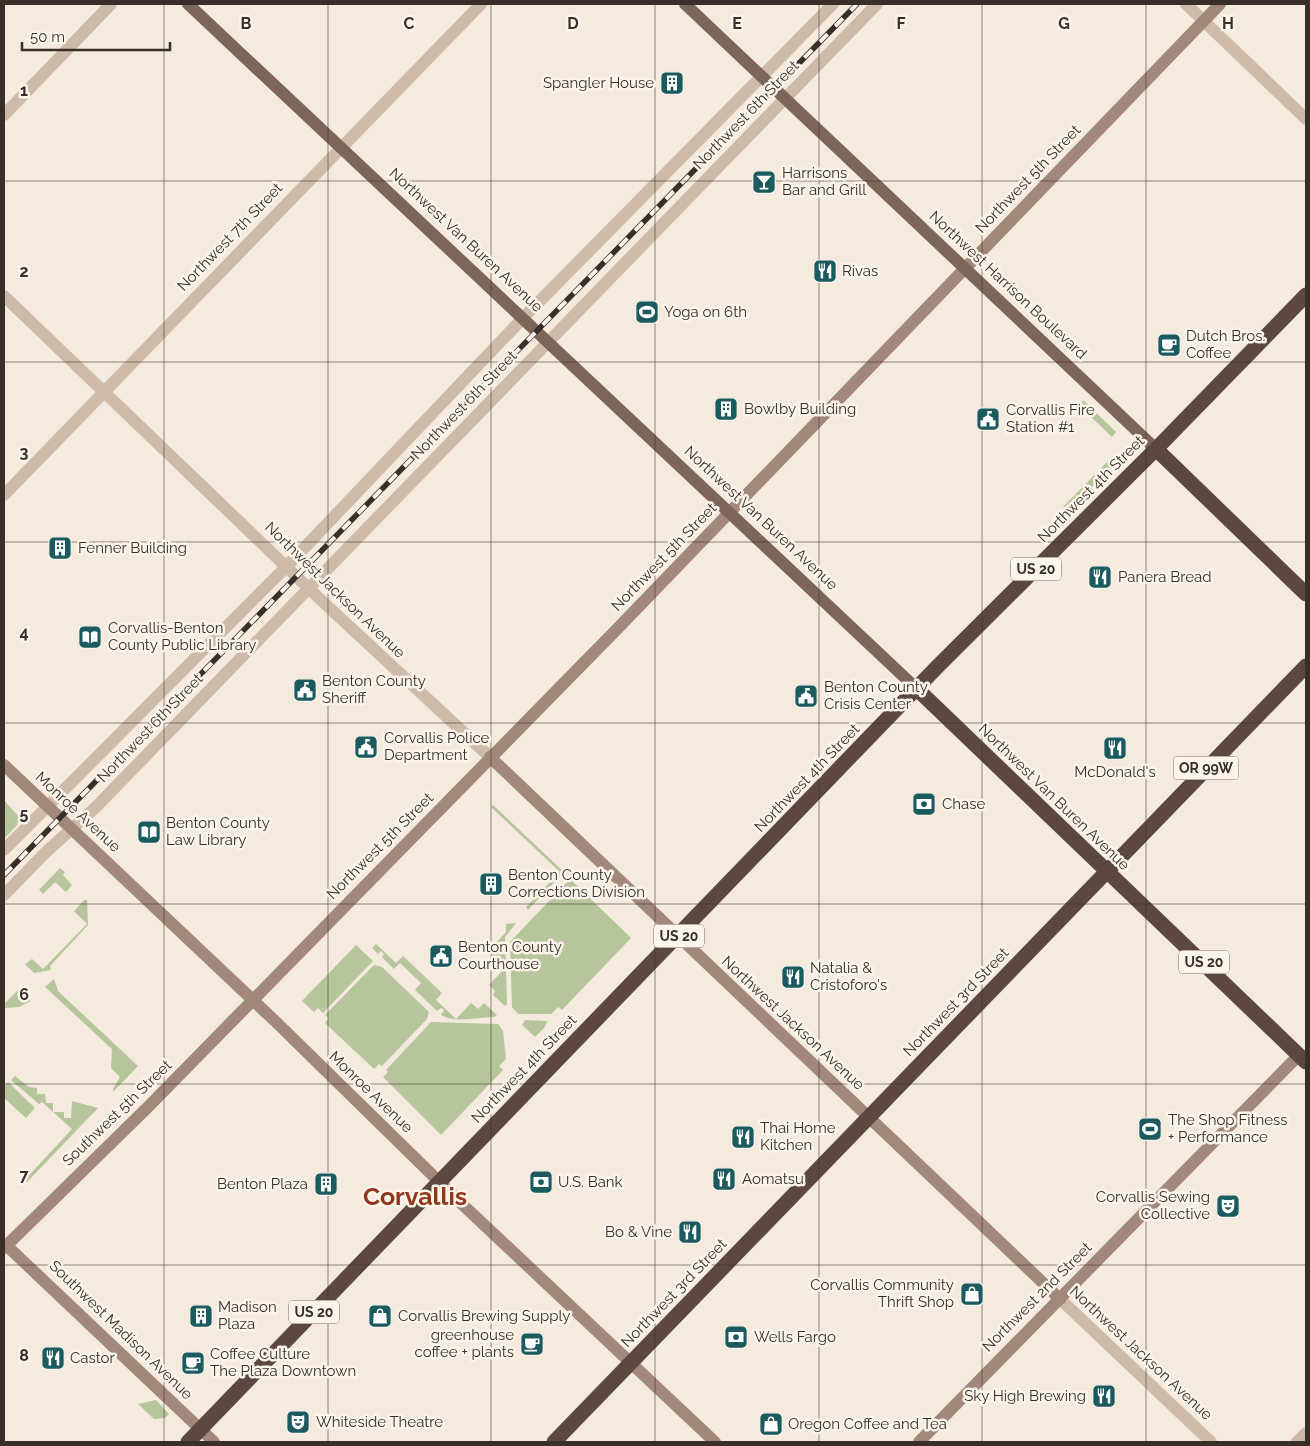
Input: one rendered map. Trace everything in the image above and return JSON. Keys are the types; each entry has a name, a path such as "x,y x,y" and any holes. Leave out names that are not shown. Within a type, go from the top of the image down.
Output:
{"highway":[{"name":"Northwest 4th Street","path":"440,1181 917,690 1306,295"},
{"name":"Northwest Harrison Boulevard","path":"1156,449 1306,594"},
{"name":"Northwest 3rd Street","path":"554,1442 1306,666"},
{"name":"Northwest Van Buren Avenue","path":"917,690 1106,871 1304,1055"},
{"name":"US 20","path":"188,1442 440,1181"}],"main road":[{"name":"Northwest Van Buren Avenue","path":"188,4 917,690"},
{"name":"Northwest Harrison Boulevard","path":"685,4 1156,449"}],"street":[{"path":"4,115 111,4"},
{"name":"Northwest 7th Street","path":"4,495 481,4"},
{"name":"Northwest 6th Street","path":"4,850 287,566 523,318 833,4"},
{"name":"Northwest 6th Street","path":"4,895 46,852 74,829 877,4"},
{"path":"1186,4 1306,119"},
{"name":"Northwest 5th Street","path":"252,1000 730,512 1220,4"},
{"name":"Northwest Jackson Avenue","path":"4,296 308,588 490,757 1211,1442"},
{"name":"Monroe Avenue","path":"4,765 74,829 715,1442"},
{"name":"Southwest 5th Street","path":"5,1245 252,1000"},
{"name":"Northwest 2nd Street","path":"919,1442 1304,1055"},
{"name":"Southwest Madison Avenue","path":"5,1245 214,1442"},
{"path":"1297,1442 1306,1433"}],"green space":[{"path":"1084,401 1116,432 1112,437 1077,403"},
{"path":"1113,456 1116,461 1075,505 1063,507"},
{"path":"4,800 19,817 17,825 4,839"},
{"path":"493,805 564,872 528,910 526,907 560,872 491,807"},
{"path":"60,868 65,872 63,875 72,885 66,892 55,882 43,894 39,890"},
{"path":"570,879 631,938 562,1010 558,1007 551,1014 518,1014 512,1007 510,942"},
{"path":"84,900 87,900 88,925 50,966 51,970 34,973 25,964 32,959 43,969 87,924 74,911"},
{"path":"516,923 505,937 507,1004 505,1006 493,995 495,991 489,985 505,968 488,952 506,932 506,924"},
{"path":"376,944 396,963 403,956 442,993 436,1000 456,1019 471,1003 478,1009 484,1003 497,1015 494,1017 460,1020 447,1018 441,1015 444,1010 441,1008 437,1011 415,990 421,983 400,963 394,969 382,957 384,954 381,951 378,954 372,948"},
{"path":"356,945 373,961 323,1013 318,1008 314,1012 302,1001"},
{"path":"374,965 382,967 429,1012 427,1019 382,1066 379,1064 374,1069 325,1023 329,1018 325,1015"},
{"path":"54,979 58,991 138,1066 113,1092 120,1077 111,1068 112,1049 45,987"},
{"path":"19,989 31,1001 19,1007 5,1008 4,1014 4,1004"},
{"path":"525,1020 547,1021 545,1027 535,1037 522,1025"},
{"path":"431,1022 498,1024 503,1031 506,1059 499,1066 503,1070 441,1135 383,1077 388,1072 386,1070"},
{"path":"15,1076 29,1087 37,1088 37,1094 45,1094 46,1103 53,1103 53,1112 42,1102 39,1104 11,1080"},
{"path":"8,1082 35,1108 26,1118 4,1098 4,1087"},
{"path":"72,1101 98,1108 27,1182 21,1184 72,1129 53,1112 64,1112 64,1118 71,1118"},
{"path":"156,1400 169,1414 165,1418 154,1419 138,1404"}],"railway":[{"path":"4,875 857,4"}],"place":[{"name":"Spangler House","path":"672,83"},
{"name":"Harrisons Bar and Grill","path":"764,182"},
{"name":"Rivas","path":"825,271"},
{"name":"Yoga on 6th","path":"647,312"},
{"name":"Dutch Bros. Coffee","path":"1169,345"},
{"name":"Bowlby Building","path":"726,409"},
{"name":"Corvallis Fire Station #1","path":"988,419"},
{"name":"Fenner Building","path":"60,548"},
{"name":"Panera Bread","path":"1100,577"},
{"name":"Corvallis-Benton County Public Library","path":"90,637"},
{"name":"Benton County Sheriff","path":"305,690"},
{"name":"Benton County Crisis Center","path":"806,696"},
{"name":"Corvallis Police Department","path":"366,747"},
{"name":"McDonald's","path":"1115,748"},
{"name":"Chase","path":"924,804"},
{"name":"Benton County Law Library","path":"149,832"},
{"name":"Benton County Corrections Division","path":"491,884"},
{"name":"Benton County Courthouse","path":"441,956"},
{"name":"Natalia & Cristoforo's","path":"793,977"},
{"name":"The Shop Fitness + Performance","path":"1150,1129"},
{"name":"Thai Home Kitchen","path":"743,1137"},
{"name":"Aomatsu","path":"724,1179"},
{"name":"U.S. Bank","path":"541,1182"},
{"name":"Benton Plaza","path":"326,1184"},
{"name":"Corvallis Sewing Collective","path":"1228,1206"},
{"name":"Bo & Vine","path":"690,1232"},
{"name":"Corvallis Community Thrift Shop","path":"972,1294"},
{"name":"Madison Plaza","path":"201,1316"},
{"name":"Corvallis Brewing Supply","path":"380,1316"},
{"name":"Wells Fargo","path":"736,1337"},
{"name":"greenhouse coffee + plants","path":"532,1344"},
{"name":"Castor","path":"53,1358"},
{"name":"Coffee Culture The Plaza Downtown","path":"193,1363"},
{"name":"Sky High Brewing","path":"1104,1396"},
{"name":"Whiteside Theatre","path":"298,1422"},
{"name":"Oregon Coffee and Tea","path":"771,1424"}],"district":[{"name":"Corvallis","path":"415,1196"}]}
